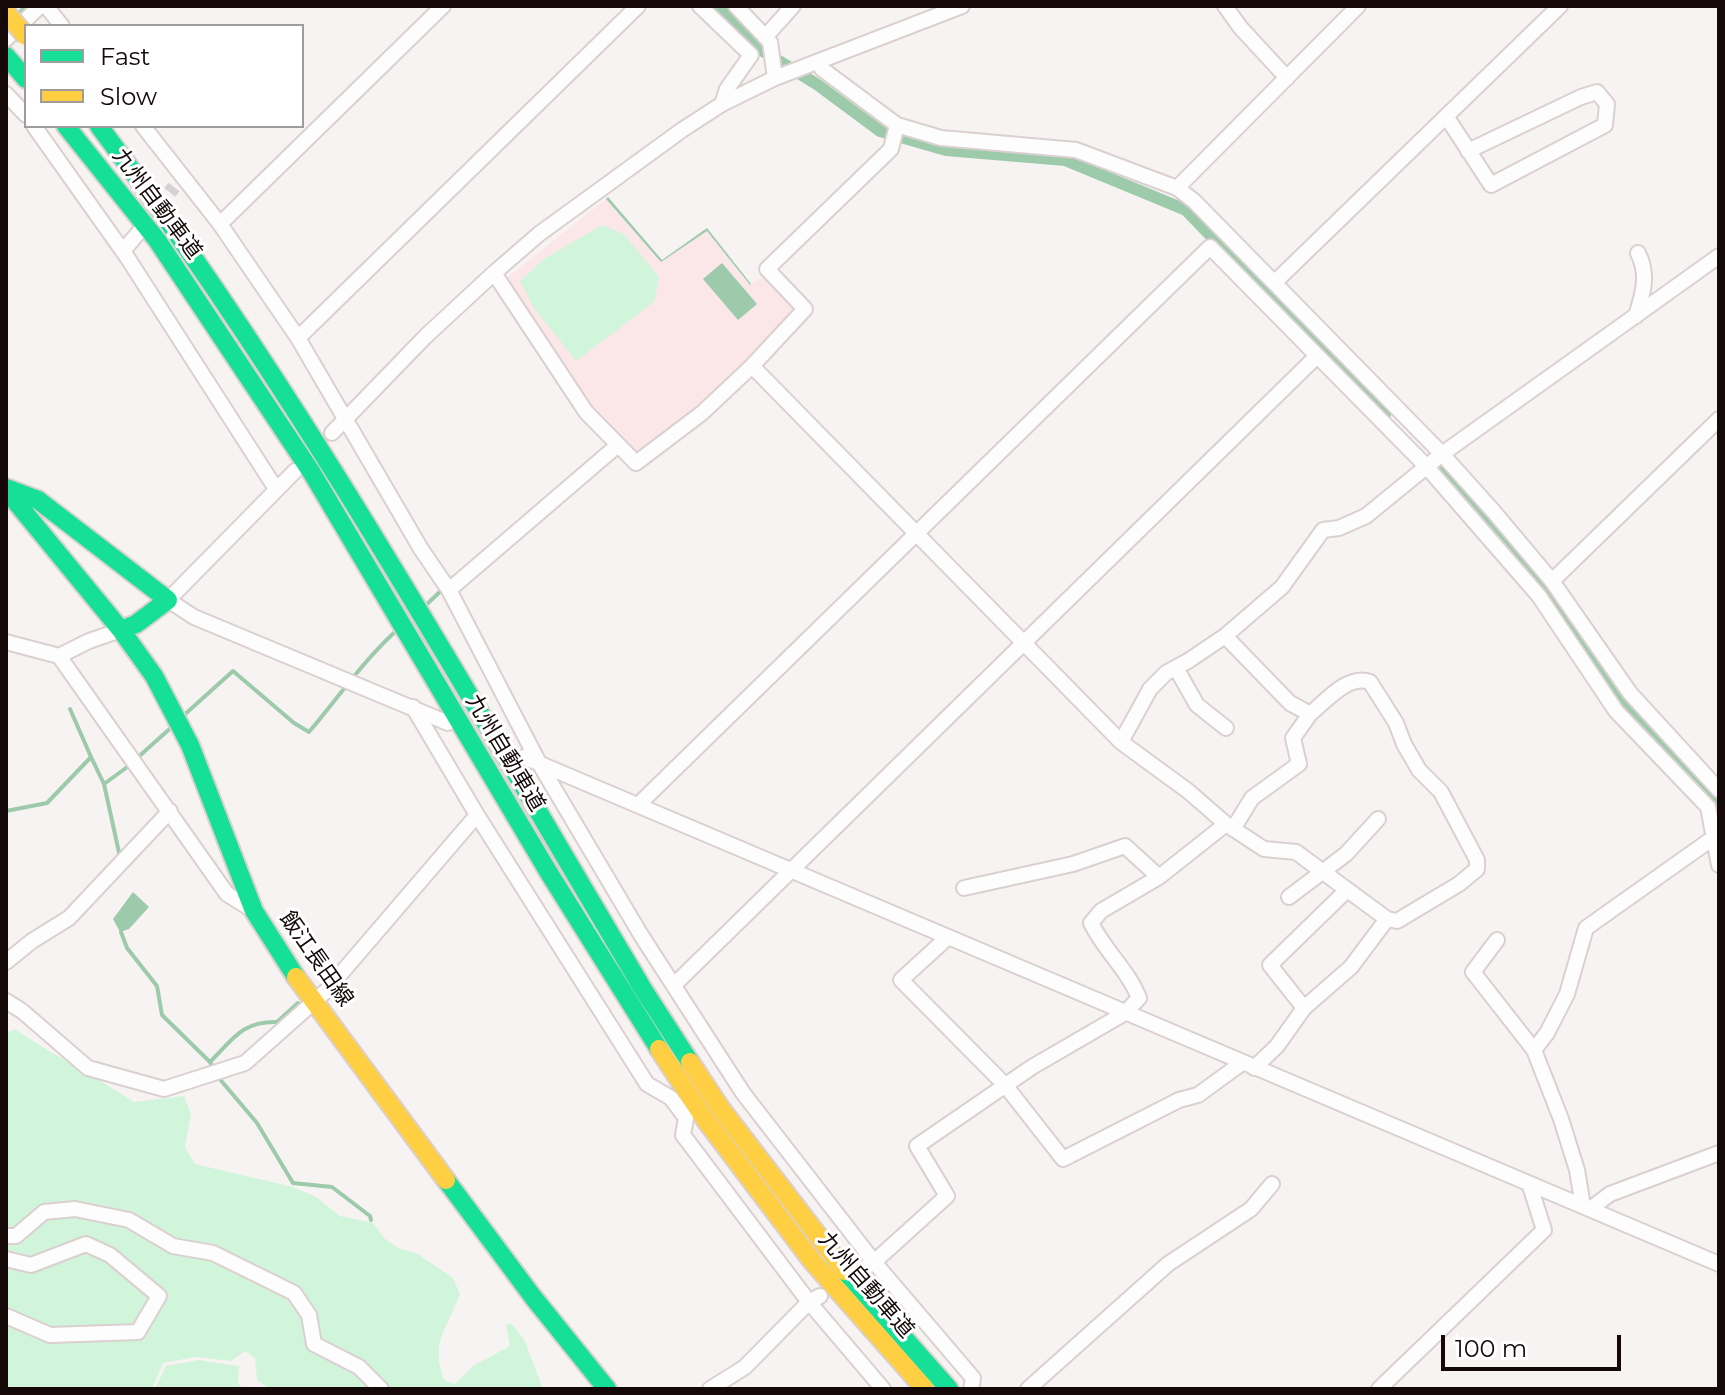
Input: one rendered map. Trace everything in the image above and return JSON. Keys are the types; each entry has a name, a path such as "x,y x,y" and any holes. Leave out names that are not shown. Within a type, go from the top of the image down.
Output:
{"main road":[{"path":"6,13 24,34"},
{"path":"7,62 24,77"},
{"path":"7,62 24,88"},
{"name":"九州自動車道","path":"65,128 95,160 157,240 312,473 625,998 705,1119 813,1262 925,1389"},
{"name":"九州自動車道","path":"100,128 183,240 330,462 424,625 643,989 721,1109 828,1251 947,1386"},
{"path":"6,489 38,500 168,600 136,624 121,630"},
{"name":"飯江長田線","path":"6,489 121,630 154,676 190,745 254,911 283,960 533,1297 607,1389"}],"street":[{"path":"6,39 43,6 60,24"},
{"path":"220,224 443,6"},
{"path":"298,338 638,6"},
{"path":"700,6 751,55 727,89 722,104"},
{"path":"736,6 768,43 774,73"},
{"path":"768,43 793,6"},
{"path":"332,433 426,336 539,234 682,130 774,73 962,6"},
{"path":"1225,6 1287,78"},
{"path":"1177,188 1358,6"},
{"path":"1275,282 1560,6"},
{"path":"822,69 896,127 941,138 1076,150 1177,188 1194,201 1442,454 1552,581 1630,693 1719,790"},
{"path":"1446,116 1468,151 1491,185 1605,125 1607,104 1597,92 1581,97 1468,151"},
{"path":"6,94 24,113"},
{"path":"494,273 586,412 636,463 702,413 752,366 805,309 767,269 892,145 896,127"},
{"path":"35,128 123,251 242,431 276,489"},
{"path":"144,128 179,182 220,224 298,338 421,549 449,590 539,763 638,938 674,985 743,1093 869,1265 973,1378 971,1389"},
{"path":"123,251 139,232"},
{"path":"638,805 1210,247 1426,466 1539,596 1623,719 1708,807 1719,865"},
{"path":"1636,316 1644,290 1645,267 1638,253"},
{"path":"1121,742 1150,689 1166,673 1225,636 1282,587 1323,530 1339,528 1366,516 1442,454 1719,256"},
{"path":"674,985 1317,356"},
{"path":"752,366 1121,742 1230,826 1264,849 1296,852 1387,919 1397,921 1459,884 1477,869 1477,860 1441,792 1419,770 1396,723 1370,682 1349,682 1310,714 1293,738 1299,764 1252,798 1230,826 1159,877 1101,911 1091,923 1097,936 1133,984 1139,998 1125,1013 1005,1085 917,1146 947,1196 869,1265"},
{"path":"1552,581 1719,419"},
{"path":"449,590 618,445"},
{"path":"295,471 168,600 194,617 448,723"},
{"path":"6,642 59,656 121,630"},
{"path":"1225,636 1290,703 1310,714"},
{"path":"59,656 227,894 254,911"},
{"path":"1176,668 1197,705 1226,728"},
{"path":"413,707 477,815 647,1084 671,1098 686,1118 683,1135 883,1389"},
{"path":"524,757 1530,1186 1717,1261"},
{"path":"6,962 69,918 170,811"},
{"path":"6,1001 88,1068 164,1089 245,1063 315,1002 477,815"},
{"path":"1289,897 1353,847 1378,819"},
{"path":"1534,1050 1547,1033 1567,994 1586,928 1713,838"},
{"path":"964,888 1073,864 1125,846 1159,877"},
{"path":"1304,1008 1270,965 1347,890"},
{"path":"947,938 901,980 1005,1085 1063,1159 1179,1100 1198,1095 1277,1046 1304,1008 1351,967 1387,919"},
{"path":"1497,940 1473,972 1534,1050 1587,1207"},
{"path":"585,987 597,976"},
{"path":"1587,1207 1610,1194 1719,1153"},
{"path":"1028,1389 1168,1264 1251,1209 1272,1184"},
{"path":"1379,1389 1544,1230 1530,1186"},
{"path":"6,1236 16,1236 44,1212 75,1209 129,1220 173,1246 213,1253 294,1293 309,1315 314,1344 359,1367 381,1389"},
{"path":"6,1259 31,1265 86,1244 110,1255 159,1296 138,1332 50,1335 6,1316"},
{"path":"710,1389 745,1367 815,1299"}],"shaded area":[{"path":"608,197 662,260 707,228 751,284 707,231 661,262 606,199"},
{"path":"606,199 661,262 707,231 749,285 765,275 798,310 700,409 639,455 634,455 590,411 504,280"},
{"path":"602,225 624,234 659,277 654,302 576,361 534,308 520,281 544,259"},
{"path":"722,263 757,304 738,320 703,279"},
{"path":"133,892 149,907 129,929 120,932 113,919"},
{"path":"15,1029 134,1102 184,1096 191,1114 185,1147 195,1164 293,1187 316,1197 340,1216 373,1223 385,1239 398,1248 418,1254 453,1278 460,1294 439,1345 444,1380 455,1384 473,1366 510,1346 506,1325 511,1323 524,1339 543,1389 270,1389 257,1380 255,1358 245,1351 231,1361 195,1357 163,1363 152,1389 6,1389 6,1033"},
{"path":"199,1360 239,1366 238,1384 245,1389 155,1389 166,1366"}],"waterway":[{"path":"19,13 26,6"},
{"path":"718,6 758,48 818,85 880,131 946,150 1065,160 1186,210 1385,415"},
{"path":"1429,460 1546,591 1629,711 1717,806 1719,815"},
{"path":"427,604 444,588"},
{"path":"183,716 233,671 309,732 396,631"},
{"path":"70,709 91,757"},
{"path":"136,759 174,725"},
{"path":"6,811 47,803 91,757 104,784"},
{"path":"120,857 104,784 130,765"},
{"path":"121,932 127,948 157,986 162,1015 210,1062"},
{"path":"214,1070 210,1062 239,1033 265,1022 277,1022 298,1003"},
{"path":"218,1077 257,1123 293,1183 332,1187 370,1216 371,1220"}],"tunnel":[{"path":"157,209 174,187"}],"traffic: fast":[{"path":"6,56 24,77"},
{"path":"68,128 157,240 312,473 549,873 659,1049"},
{"path":"100,128 174,229 315,442 448,659 643,989 690,1062"},
{"path":"6,488 38,500 168,600 136,624 121,630"},
{"path":"6,490 121,630 154,676 190,745 254,911 296,977"},
{"path":"446,1180 533,1297 607,1389"},
{"path":"845,1271 949,1389"}],"traffic: slow":[{"path":"6,13 24,34"},
{"path":"296,977 446,1180"},
{"path":"659,1049 705,1119 813,1262 925,1389"},
{"path":"690,1062 721,1109 845,1271"}]}
